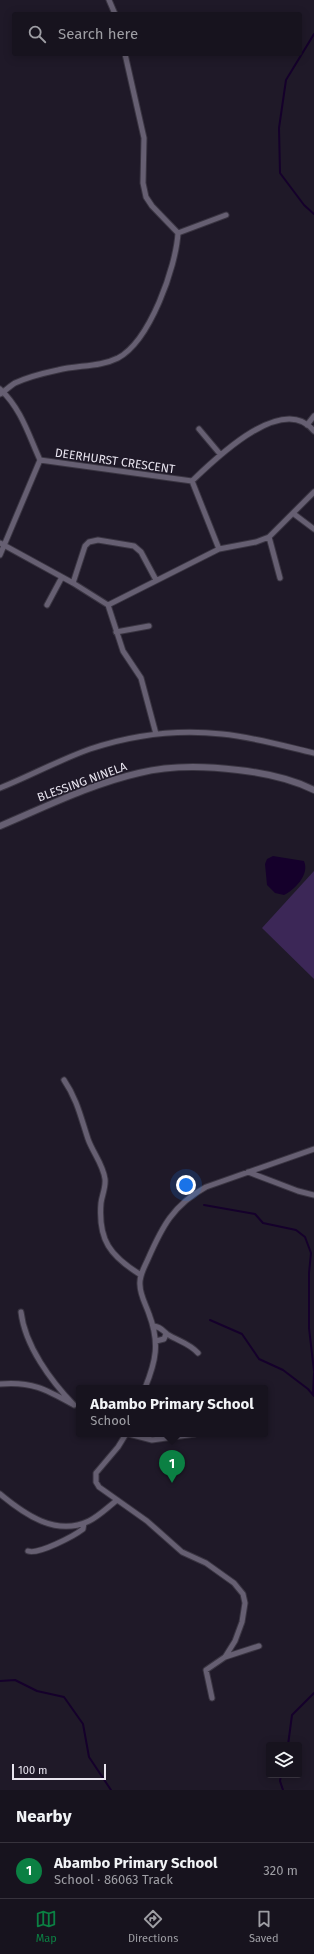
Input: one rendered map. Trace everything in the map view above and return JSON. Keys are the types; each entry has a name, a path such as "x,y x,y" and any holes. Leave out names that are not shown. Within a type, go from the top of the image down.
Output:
{"street":[{"path":"109,0 114,12"},
{"path":"125,56 144,138 143,183 146,197 152,206 178,233"},
{"path":"178,233 226,216"},
{"path":"40,460 19,412 1,392 16,383 37,376 60,369 104,363 127,352 149,321 162,297 178,233"},
{"path":"307,425 314,416"},
{"path":"219,549 192,481 220,454 249,433 276,421 292,419 307,425 314,431"},
{"path":"199,428 220,454"},
{"name":"DEERHURST CRESCENT","path":"0,555 2,544 40,460 192,481"},
{"path":"108,605 219,549 256,542 269,537 294,514 314,492"},
{"path":"294,514 314,529"},
{"path":"269,537 280,578"},
{"path":"73,583 85,546 89,542 98,540 138,548 156,580"},
{"path":"2,544 73,583 108,605 123,651 141,678 156,734"},
{"path":"47,605 62,577"},
{"path":"116,632 149,626"},
{"path":"0,788 90,749 127,739 156,734 188,732 222,734 314,753"},
{"name":"BLESSING NINELA","path":"0,826 86,790 140,772 208,767 230,769 297,782 314,790"},
{"path":"64,1080 77,1102 88,1139 103,1170 105,1180 100,1224 104,1239 122,1262 141,1275"},
{"path":"146,1385 156,1357 156,1341 154,1326 140,1289 141,1275 161,1229 181,1205 193,1194 206,1187 314,1149"},
{"path":"248,1172 298,1191 314,1195"},
{"path":"21,1312 26,1332 45,1369 74,1405"},
{"path":"154,1326 160,1327 166,1334 184,1341 198,1353"},
{"path":"156,1341 164,1339 166,1334"},
{"path":"0,1384 27,1384 40,1387 74,1405"},
{"path":"124,1437 118,1447 98,1470 95,1477 99,1487 147,1521 182,1552 206,1563 240,1588 245,1603 242,1622 225,1657"},
{"path":"140,1437 152,1440 174,1437"},
{"path":"0,1494 17,1508 41,1521 53,1525 84,1524 95,1518 116,1500"},
{"path":"28,1551 35,1552 70,1537 83,1528 84,1524"},
{"path":"212,1698 206,1670 225,1657 259,1646"}],"shaded area":[{"path":"273,856 304,861 305,872 303,877 292,890 284,895 275,893 267,885 265,864 267,859"},
{"path":"314,871 314,979 262,928"}],"waterway":[{"path":"302,54 314,34"},
{"path":"301,56 286,80 279,128 280,173 304,205 314,214"},
{"path":"204,1205 255,1214 263,1223 296,1230 305,1237 311,1253 309,1273 309,1328 314,1371"},
{"path":"210,1320 242,1334 259,1359 283,1370 308,1389 314,1396"},
{"path":"313,1394 314,1373"},
{"path":"0,1681 15,1680 37,1691 64,1697 83,1724 89,1757 111,1790"},
{"path":"288,1742 292,1715 314,1693"},
{"path":"280,1778 283,1790"}],"place":[{"name":"Abambo Primary School","path":"172,1483"}]}
